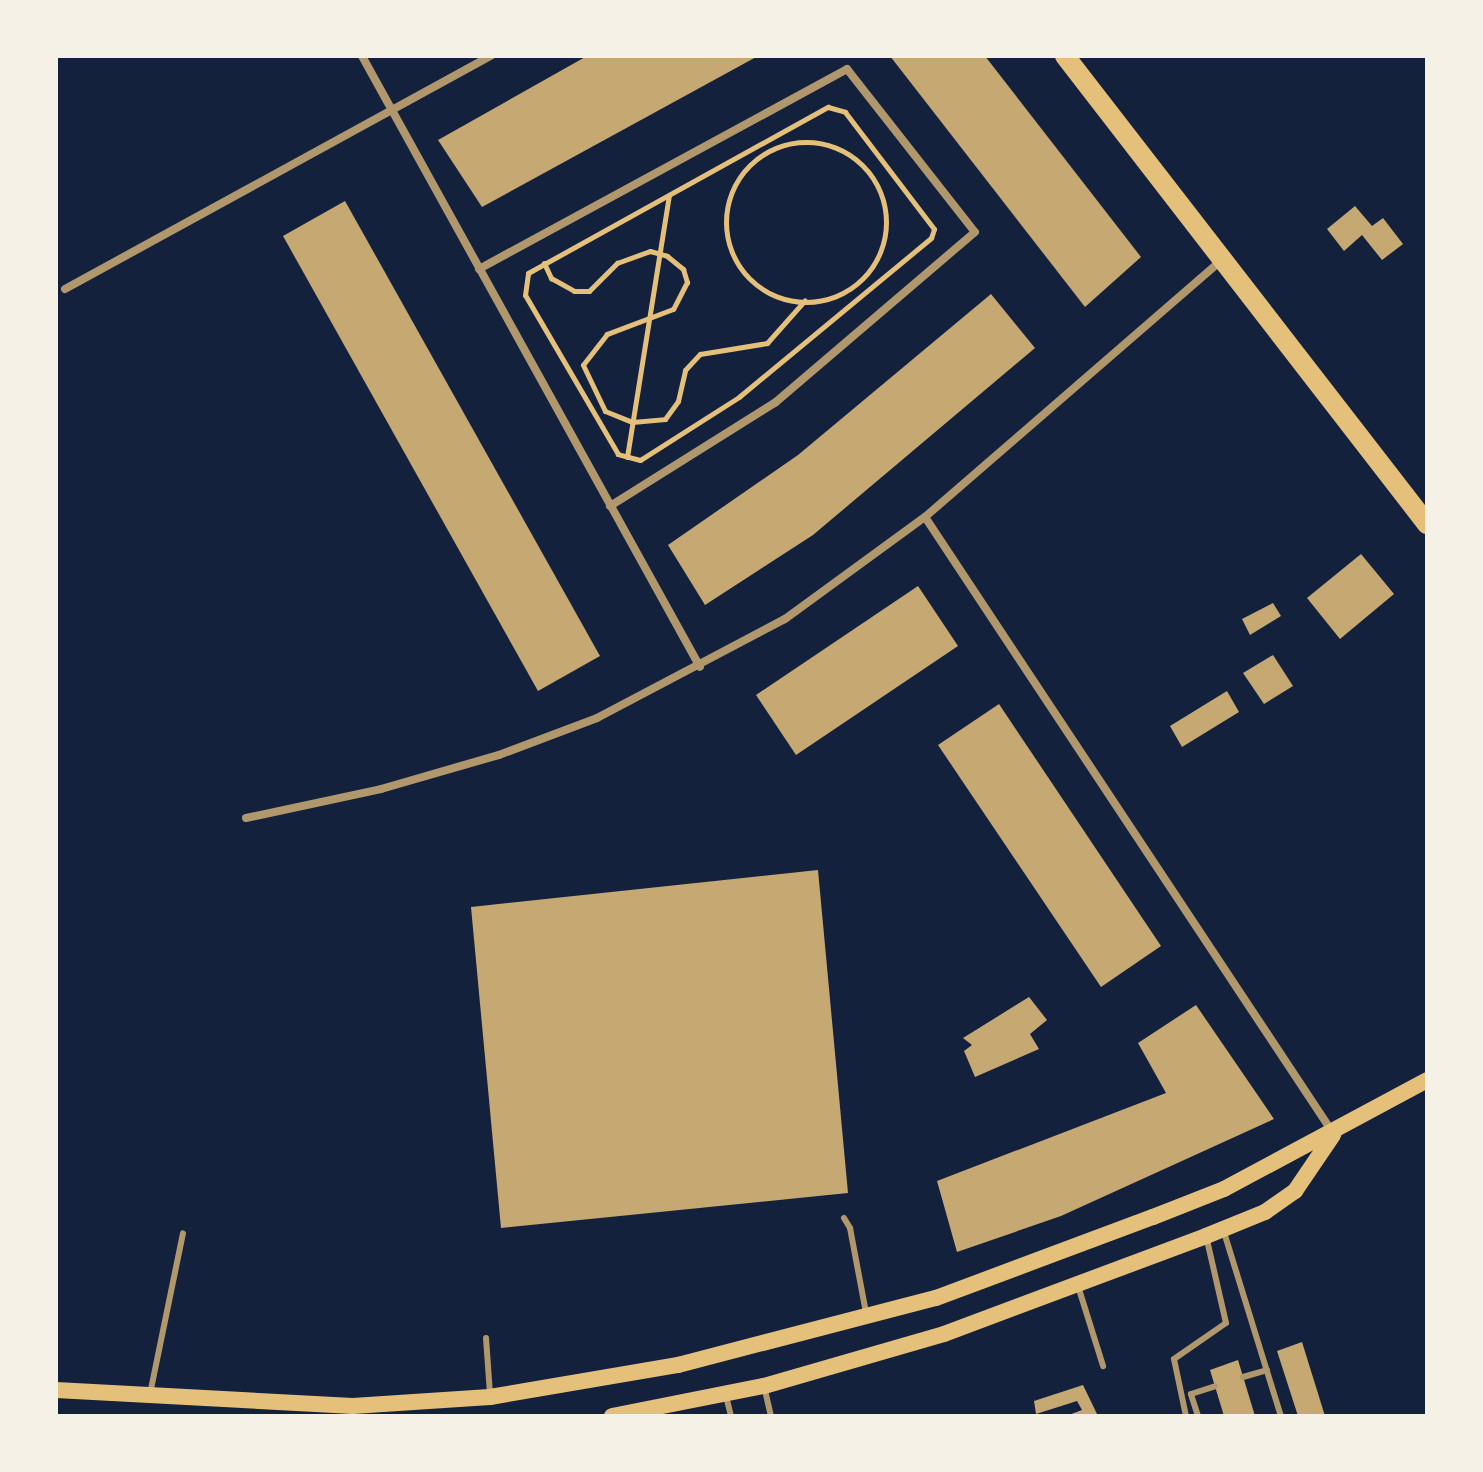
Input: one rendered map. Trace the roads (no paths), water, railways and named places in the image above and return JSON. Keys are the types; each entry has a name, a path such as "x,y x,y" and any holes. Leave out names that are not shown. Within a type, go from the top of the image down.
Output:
{"main road":[{"path":"1065,56 1427,524"},
{"path":"56,1390 149,1398 353,1406 490,1397 678,1365 936,1298 1153,1217 1224,1189 1334,1133 1427,1080"},
{"path":"612,1416 764,1386 944,1334 1206,1236 1265,1212 1295,1191 1334,1133"}],"street":[{"path":"362,56 700,667"},
{"path":"65,289 491,56"},
{"path":"479,269 847,69 975,232 776,402 610,506"},
{"path":"246,818 381,789 499,755 597,718 700,667 785,619 925,517 1221,260"},
{"path":"925,517 1334,1133"}],"lane":[{"path":"844,1218 850,1228 867,1317"},
{"path":"1223,1229 1281,1416"},
{"path":"149,1398 183,1233"},
{"path":"1186,1416 1174,1359 1226,1323 1206,1236"},
{"path":"1077,1285 1103,1366"},
{"path":"486,1338 490,1397"},
{"path":"1243,1377 1267,1370"},
{"path":"764,1386 771,1416"},
{"path":"1198,1416 1191,1394 1215,1386"},
{"path":"726,1394 731,1416"}]}
